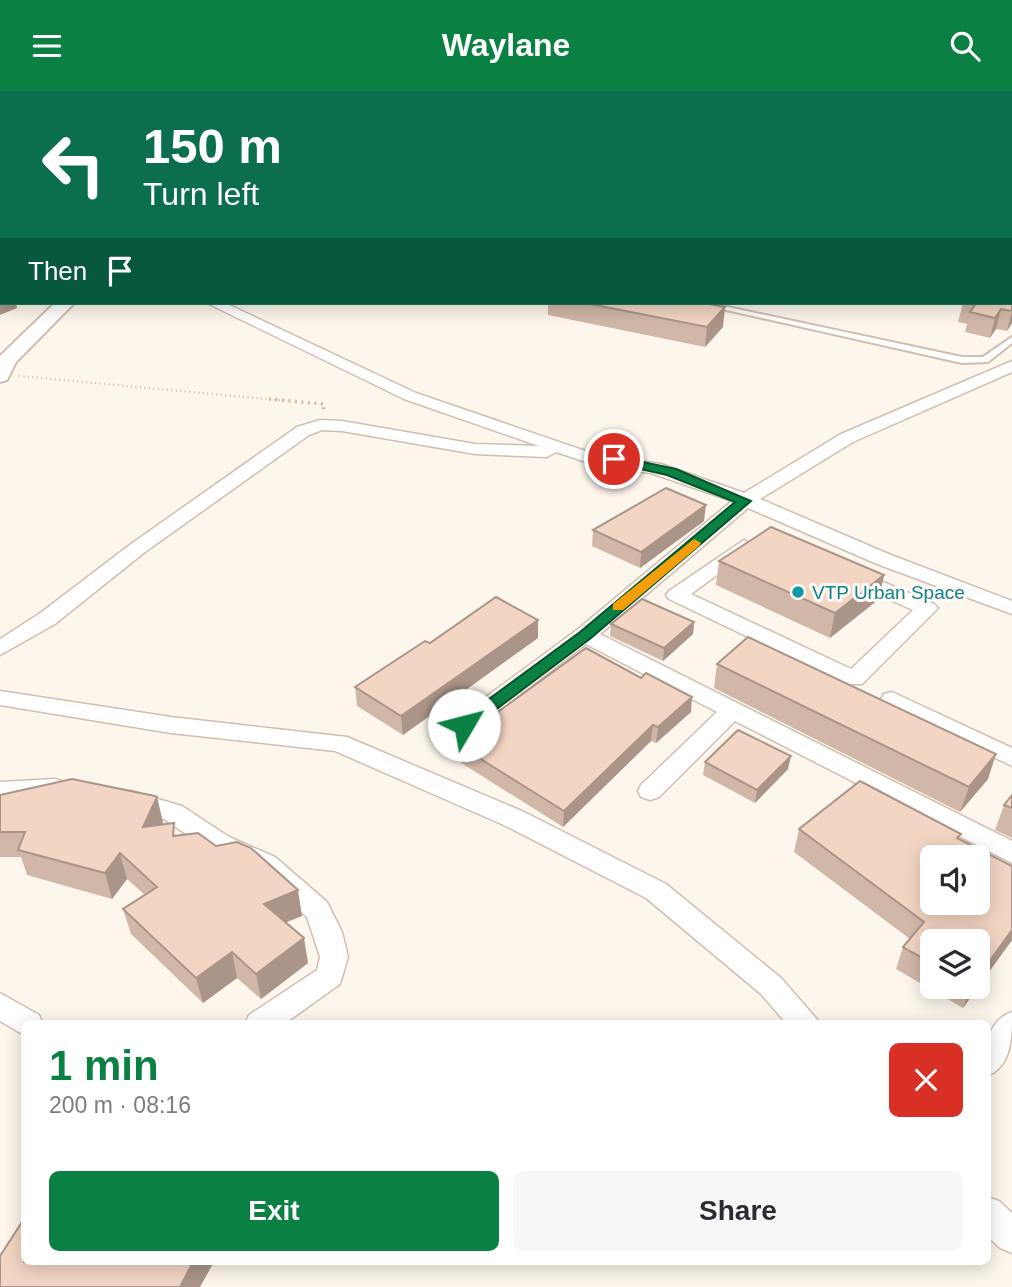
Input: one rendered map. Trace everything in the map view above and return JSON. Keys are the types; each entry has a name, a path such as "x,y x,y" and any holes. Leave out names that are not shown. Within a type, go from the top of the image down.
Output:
{"street":[{"path":"5,364 43,305"},
{"path":"5,364 63,305"},
{"path":"218,305 410,396 595,460 614,459"},
{"path":"245,305 377,369 614,459 671,472 1012,608"},
{"path":"464,725 585,635 744,501 847,438 1012,366"},
{"path":"0,648 47,619 138,548 303,431 320,425 342,426 475,449 560,449 579,446"},
{"path":"784,517 677,595 854,679 927,608 831,567"},
{"path":"585,635 1012,853"},
{"path":"0,698 171,725 339,743 515,819 656,891 771,986 802,1020"},
{"path":"891,699 1012,758"},
{"path":"650,791 732,710"},
{"path":"0,791 66,787 79,790"},
{"path":"105,795 173,812 220,844 266,864 317,910 328,932 334,957 330,976 266,1020"},
{"path":"0,1005 22,1020"},
{"path":"991,1057 1012,1025"},
{"path":"991,1217 1012,1236"}],"lane":[{"path":"708,305 962,360 985,360 1012,339"}],"path":[{"path":"5,364 324,404 320,425"}],"building":[{"path":"595,305 725,307 707,327"},
{"path":"975,305 1012,305 1012,311 1001,309 995,318 970,312"},
{"path":"666,488 706,505 641,552 593,530"},
{"path":"771,527 884,575 835,613 719,561"},
{"path":"496,597 538,620 401,716 355,687 425,641 430,643"},
{"path":"642,599 694,622 664,648 611,624"},
{"path":"748,637 996,754 969,787 717,664"},
{"path":"586,648 641,678 646,673 692,697 658,727 653,725 564,811 455,743"},
{"path":"738,730 791,756 757,790 705,762"},
{"path":"72,779 157,797 143,827 174,823 173,836 198,833 216,846 237,842 251,848 298,890 264,904 304,938 256,974 232,952 196,978 123,909 157,887 120,853 105,873 18,850 25,832 0,832 0,795"},
{"path":"860,781 961,834 957,838 971,845 920,845 920,915 990,915 990,855 1012,866 1012,930 990,960 990,929 920,929 920,957 903,947 924,922 799,829"},
{"path":"1012,795 1012,808 1004,805"},
{"path":"21,1224 21,1265 191,1265 180,1287 0,1287 0,1256"}],"slow traffic":[{"path":"618,607 694,543"}],"place":[{"name":"VTP Urban Space","path":"798,592"}],"route":[{"path":"464,725 585,635 744,501 671,472 614,459"}]}
